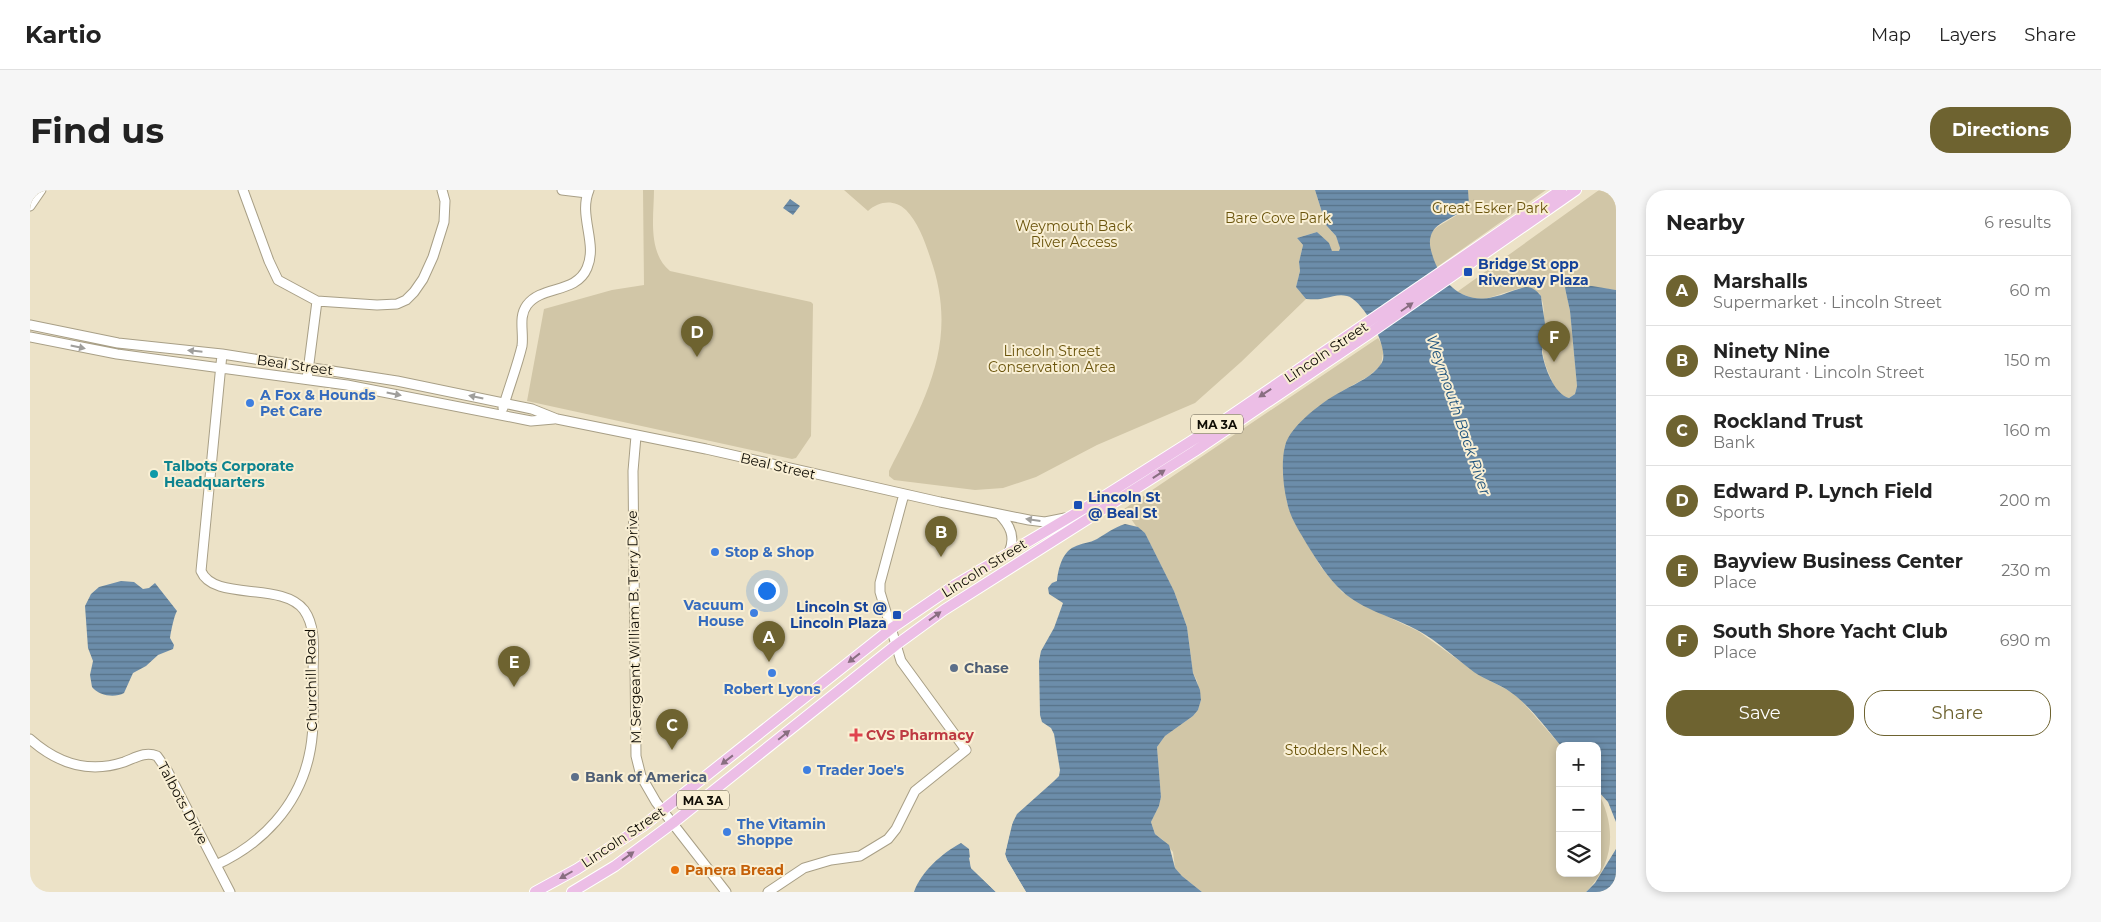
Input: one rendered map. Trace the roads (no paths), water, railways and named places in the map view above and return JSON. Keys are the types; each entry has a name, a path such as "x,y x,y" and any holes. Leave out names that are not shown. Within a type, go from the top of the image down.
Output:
{"main road":[{"name":"MA 3A","path":"1452,270 1560,190"},
{"name":"MA 3A","path":"1452,270 1576,190"},
{"name":"Lincoln Street","path":"572,892 615,866 673,823 896,645 963,597 1195,451 1452,270"},
{"name":"Lincoln Street","path":"535,892 630,835 892,628 927,603 1068,518 1365,331"}],"street":[{"path":"30,206 41,190"},
{"path":"243,190 269,261 278,280 317,301 377,305 397,304 414,292 423,279 440,237 445,211 442,190"},
{"path":"501,415 522,345 522,321 525,306 531,300 569,286 577,281 586,272 590,262 591,252 584,212 588,192 562,190"},
{"path":"307,379 317,301"},
{"name":"Beal Street","path":"30,325 118,343 222,354 397,381 532,409 557,418 636,436 706,449 827,478 999,514 1045,522 1068,518"},
{"name":"Beal Street","path":"31,338 117,354 307,379 386,392 530,421 557,418"},
{"name":"Churchill Road","path":"216,865 253,843 280,817 292,798 306,768 313,725 313,635 308,617 302,608 296,602 269,593 213,584 204,577 201,571 222,354"},
{"name":"M Sergeant William B. Terry Drive","path":"636,436 633,471 636,756 641,776 663,810 726,892"},
{"path":"768,892 804,868 824,862 860,856 888,839 896,829 915,792 966,750 901,661 880,592 880,583 904,494"},
{"path":"999,514 1012,532 1013,540 1009,552"},
{"name":"Talbots Drive","path":"30,739 51,756 85,766 117,764 146,754 157,756 167,770 230,892"}],"water":[{"name":"Weymouth Back River","path":"1315,190 1468,190 1469,204 1436,227 1431,235 1431,250 1438,269 1457,291 1473,298 1493,297 1526,287 1538,292 1541,296 1545,324 1542,352 1545,365 1554,385 1569,398 1575,394 1577,386 1566,285 1592,286 1616,290 1616,822 1608,802 1601,794 1601,742 1558,742 1529,708 1506,689 1474,672 1426,635 1350,598 1324,570 1293,519 1288,508 1283,474 1283,459 1288,438 1301,421 1319,406 1374,372 1381,364 1383,357 1379,337 1374,326 1353,299 1341,295 1320,299 1306,299 1296,287 1303,245 1297,238 1317,232 1329,243 1332,251 1339,251 1340,248 1336,236 1326,225"},
{"path":"790,199 800,206 793,215 783,208"},
{"path":"1125,524 1138,527 1145,533 1174,591 1187,627 1193,673 1200,690 1201,700 1198,710 1193,716 1165,736 1157,747 1161,797 1151,822 1155,834 1169,845 1175,868 1202,892 1026,892 1005,854 1011,826 1017,814 1059,776 1060,770 1054,734 1051,728 1042,722 1040,715 1039,661 1041,651 1054,628 1063,603 1049,594 1048,588 1057,581 1061,562 1070,549 1094,540"},
{"path":"121,581 134,582 143,589 149,588 155,583 177,611 170,638 174,645 173,649 158,655 146,666 133,673 124,693 120,695 107,695 92,687 90,675 93,661 88,648 85,606 91,594 99,587"},
{"path":"961,843 969,849 971,868 996,892 914,892 927,870 947,852"},
{"path":"1616,849 1616,892 1586,892 1599,877 1601,877 1601,873"}],"place":[{"name":"Bridge St opp Riverway Plaza","path":"1468,272"},
{"name":"Edward P. Lynch Field","path":"697,357"},
{"name":"South Shore Yacht Club","path":"1554,362"},
{"name":"A Fox & Hounds Pet Care","path":"250,403"},
{"name":"Talbots Corporate Headquarters","path":"154,474"},
{"name":"Lincoln St @ Beal St","path":"1078,505"},
{"name":"Stop & Shop","path":"715,552"},
{"name":"Ninety Nine","path":"941,557"},
{"name":"Vacuum House","path":"754,613"},
{"name":"Lincoln St @ Lincoln Plaza","path":"897,615"},
{"name":"Marshalls","path":"769,662"},
{"name":"Chase","path":"954,668"},
{"name":"Robert Lyons","path":"772,673"},
{"name":"Bayview Business Center","path":"514,687"},
{"name":"CVS Pharmacy","path":"856,735"},
{"name":"Rockland Trust","path":"672,750"},
{"name":"Trader Joe's","path":"807,770"},
{"name":"Bank of America","path":"575,777"},
{"name":"The Vitamin Shoppe","path":"727,832"},
{"name":"Panera Bread","path":"675,870"}],"park label":[{"name":"Great Esker Park","path":"1490,208"},
{"name":"Bare Cove Park","path":"1278,218"},
{"name":"Weymouth Back River Access","path":"1074,234"},
{"name":"Lincoln Street Conservation Area","path":"1052,360"},
{"name":"Stodders Neck","path":"1336,750"}]}
